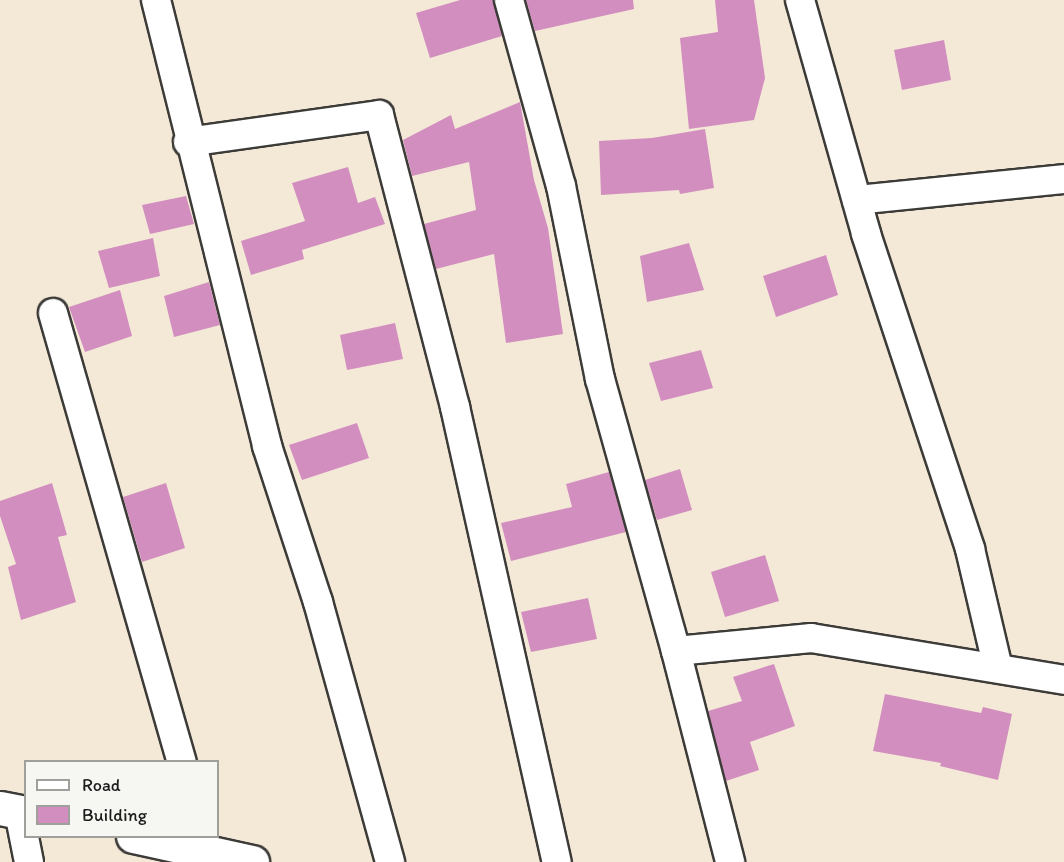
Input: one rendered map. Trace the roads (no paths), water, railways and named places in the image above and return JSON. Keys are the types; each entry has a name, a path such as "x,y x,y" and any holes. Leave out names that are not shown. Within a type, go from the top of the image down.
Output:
{"highway":[{"path":"142,838 207,845 252,862"}],"street":[{"path":"156,0 188,142 253,376 267,446 318,602 390,862"},
{"path":"509,0 561,186 600,379 676,651 730,862"},
{"path":"800,0 857,200 966,538 990,622 998,668"},
{"path":"188,142 379,115 455,406 556,862"},
{"path":"857,200 1064,179"},
{"path":"53,313 181,760"},
{"path":"676,651 811,638 1064,680"},
{"path":"15,811 29,862"}]}
